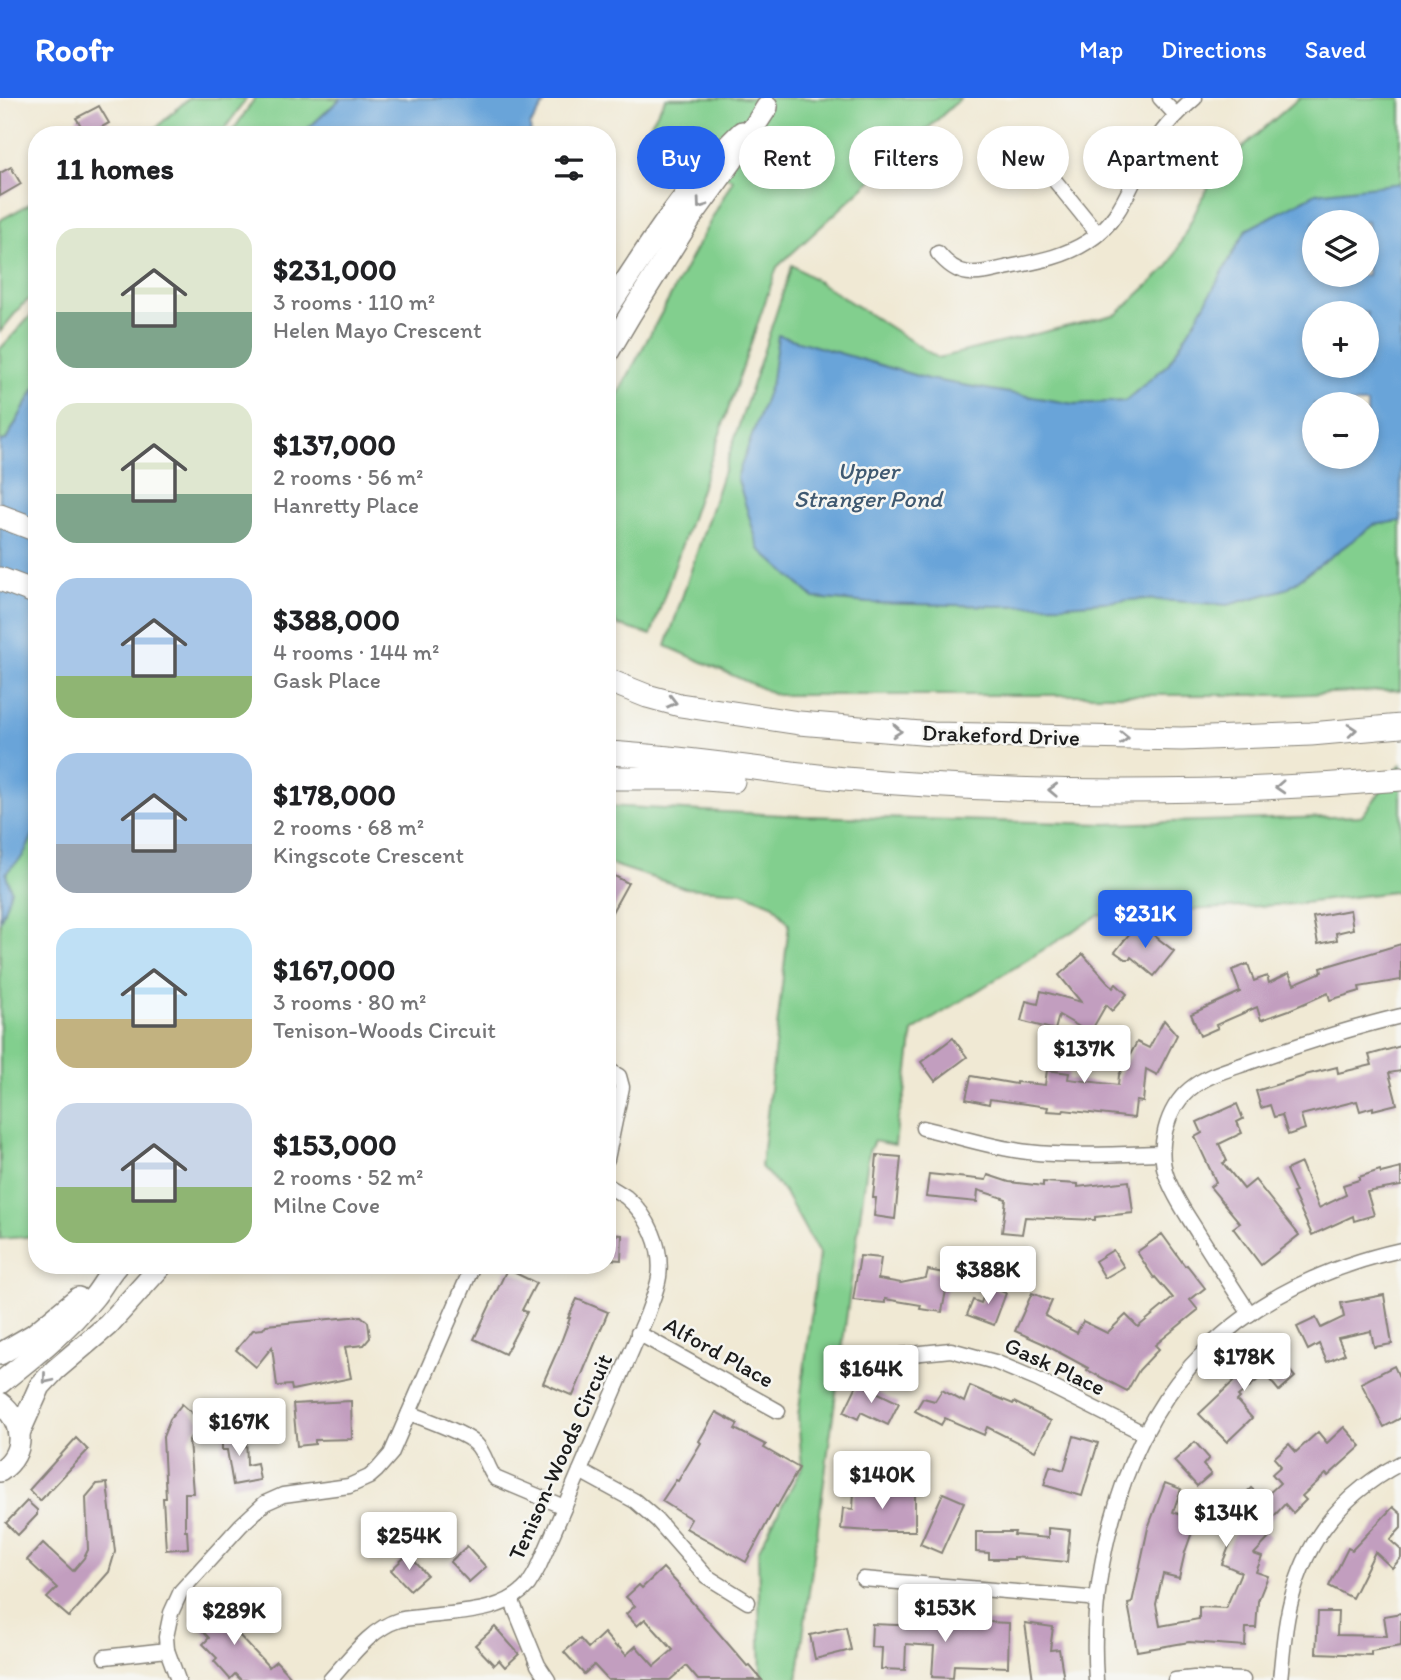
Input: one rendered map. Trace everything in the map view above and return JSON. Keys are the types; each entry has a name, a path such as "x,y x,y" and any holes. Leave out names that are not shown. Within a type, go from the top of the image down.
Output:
{"highway":[{"path":"0,516 28,527"},
{"path":"0,579 28,590"},
{"name":"Drakeford Drive","path":"616,684 681,705 799,723 933,734 1182,739 1311,734 1401,726"},
{"path":"616,754 845,779 971,788 1099,792 1266,788 1401,779"},
{"path":"616,778 691,778 811,784 845,779"}],"main road":[{"path":"616,296 719,153 771,103"},
{"path":"616,339 692,216 771,103"},
{"path":"0,1354 33,1335 90,1294 108,1274"},
{"path":"19,1433 40,1386 116,1317 154,1274"},
{"path":"0,1383 42,1350 77,1316 90,1294"},
{"path":"0,1402 13,1416 19,1433 16,1452 0,1471"}],"street":[{"path":"1160,98 1175,114"},
{"path":"938,253 957,271 977,274 1060,256 1086,243 1098,234 1121,208 1147,154 1165,126 1195,98"},
{"path":"1062,189 1098,234"},
{"path":"1250,1314 1175,1196 1166,1175 1162,1153 1170,1118 1189,1089 1208,1077 1296,1046 1401,1016"},
{"path":"616,1074 622,1087 616,1116"},
{"path":"923,1128 1029,1152 1162,1153"},
{"name":"Tenison-Woods Circuit","path":"330,1680 366,1641 382,1628 400,1620 502,1604 528,1585 539,1566 580,1471 658,1281 660,1270 655,1237 640,1212 616,1191"},
{"path":"1096,1680 1097,1601 1113,1514 1145,1434 1177,1382 1218,1338 1291,1288 1336,1268 1401,1250"},
{"path":"178,1680 167,1650 166,1637 171,1613 181,1591 241,1525 265,1503 284,1495 349,1486 369,1477 377,1470 391,1454 469,1274"},
{"name":"Alford Place","path":"638,1334 778,1411"},
{"name":"Gask Place","path":"902,1355 951,1350 995,1362 1038,1380 1145,1434"},
{"path":"409,1413 468,1437 478,1445 495,1478 564,1507"},
{"path":"1280,1680 1294,1591 1317,1539 1339,1509 1366,1484 1400,1463"},
{"path":"580,1471 635,1501 657,1520 706,1576 748,1602"},
{"path":"863,1579 1088,1598 1097,1601"},
{"path":"511,1599 538,1665 548,1680"},
{"path":"105,1657 167,1650"},
{"path":"1175,1680 1243,1680"}],"green space":[{"path":"189,98 247,98 227,126 158,126"},
{"path":"255,98 341,98 311,126 236,126"},
{"path":"666,98 961,98 931,126 849,126 849,189 862,189 777,267 651,635 616,623 616,398 733,179 725,176 725,126 649,126"},
{"path":"1299,98 1401,98 1401,690 1285,695 777,695 666,646 792,265 938,358 1117,314 1169,266 1207,189 1243,189 1243,147"},
{"path":"28,205 28,300 0,332 0,220"},
{"path":"28,319 28,401 6,440 0,441 0,349"},
{"path":"0,615 28,626 28,1237 0,1239"},
{"path":"1401,764 1401,891 1295,904 1099,915 913,1031 895,1145 874,1141 869,1151 797,1680 761,1680 758,1551 802,1467 798,1417 819,1254 784,1191 761,1167 789,924 774,905 743,892 685,888 616,866 616,806 804,816 1106,824 1362,816"}],"water":[{"path":"341,98 549,98 530,126 311,126"},
{"name":"Upper Stranger Pond","path":"1401,183 1401,521 1374,525 1286,589 1228,605 1144,599 1065,605 994,606 868,603 814,598 759,549 737,477 772,380 778,335 928,379 1074,404 1125,401 1168,364 1246,230 1316,193"},
{"path":"28,401 28,846 6,874 11,890 0,922 0,441 6,440"}],"building":[{"path":"99,106 109,123 104,126 77,126 80,124 76,118"},
{"path":"11,167 21,184 0,196 0,173"},
{"path":"616,877 628,883 616,905"},
{"path":"1350,910 1353,929 1336,933 1337,940 1318,944 1313,917"},
{"path":"1138,923 1174,951 1154,976 1131,957 1125,959 1115,952"},
{"path":"1401,944 1401,980 1359,987 1360,991 1330,1000 1328,993 1261,1020 1257,1007 1216,1025 1218,1028 1200,1036 1191,1014 1240,992 1232,970 1248,964 1254,981 1267,976 1269,983 1289,973 1294,984 1322,972 1321,968"},
{"path":"1083,954 1113,988 1116,984 1127,994 1112,1011 1106,1005 1090,1033 1059,1015 1055,1030 1021,1021 1026,1001 1038,1004 1041,991 1081,1002 1059,975"},
{"path":"1164,1020 1177,1035 1157,1075 1146,1069 1143,1102 1136,1101 1134,1118 1064,1110 1047,1111 1048,1107 990,1099 989,1104 966,1099 971,1076 1016,1084 1045,1085 1047,1070 1069,1073 1068,1079 1118,1085 1119,1075 1137,1042 1149,1048"},
{"path":"953,1038 967,1057 935,1081 921,1062"},
{"path":"1401,1046 1401,1071 1389,1073 1397,1104 1360,1111 1357,1101 1301,1115 1305,1129 1288,1135 1282,1115 1274,1117 1270,1105 1261,1108 1256,1091 1337,1067 1338,1073 1372,1065 1369,1055"},
{"path":"1237,1104 1243,1119 1237,1122 1242,1133 1219,1144 1227,1161 1223,1163 1244,1189 1255,1180 1299,1235 1261,1265 1233,1228 1240,1223 1210,1187 1216,1182 1195,1137 1202,1133 1197,1122"},
{"path":"877,1155 901,1157 895,1219 874,1216"},
{"path":"1301,1163 1319,1208 1346,1195 1343,1185 1380,1170 1381,1173 1401,1168 1401,1186 1367,1192 1374,1215 1354,1221 1353,1216 1312,1235 1286,1170"},
{"path":"929,1174 986,1180 988,1175 1009,1182 1043,1186 1043,1182 1078,1184 1078,1187 1129,1181 1133,1213 1095,1217 1095,1220 1025,1217 1022,1234 1002,1232 1006,1199 978,1190 977,1202 926,1197"},
{"path":"1162,1234 1205,1288 1190,1300 1198,1310 1155,1345 1159,1349 1139,1370 1127,1391 1042,1343 1015,1331 1032,1293 1052,1301 1045,1316 1077,1333 1083,1321 1107,1333 1126,1315 1138,1327 1173,1298 1154,1278 1137,1252"},
{"path":"616,1235 622,1235 621,1260 616,1260"},
{"path":"1113,1250 1124,1267 1105,1278 1095,1261"},
{"path":"860,1256 881,1258 878,1279 901,1283 926,1278 928,1270 949,1274 942,1312 920,1309 921,1305 885,1299 885,1303 853,1300"},
{"path":"505,1274 517,1274 536,1283 522,1310 527,1312 505,1354 474,1339"},
{"path":"987,1286 1006,1293 994,1325 967,1315 973,1300 981,1303"},
{"path":"1384,1295 1392,1344 1374,1347 1371,1331 1338,1338 1345,1354 1327,1362 1319,1344 1308,1350 1297,1327 1316,1318 1321,1328 1344,1317 1341,1303"},
{"path":"577,1299 608,1312 573,1396 543,1383"},
{"path":"361,1316 368,1322 370,1338 364,1345 345,1347 351,1378 292,1390 291,1385 277,1386 272,1347 256,1367 236,1350 253,1330 263,1329 266,1325"},
{"path":"1268,1345 1295,1377 1279,1391 1265,1374 1238,1396 1240,1398 1237,1401 1252,1418 1227,1442 1199,1414 1236,1379 1232,1375"},
{"path":"1394,1366 1401,1381 1401,1418 1384,1427 1361,1383"},
{"path":"858,1383 899,1403 888,1425 861,1412 858,1419 844,1412"},
{"path":"970,1386 1013,1404 1014,1402 1051,1421 1035,1451 987,1427 984,1435 945,1418 941,1425 915,1411 923,1398 935,1401 942,1390 964,1402"},
{"path":"351,1401 352,1439 315,1440 315,1444 297,1446 293,1404"},
{"path":"182,1404 202,1422 189,1440 193,1493 185,1493 188,1548 166,1550 163,1437 170,1419"},
{"path":"716,1412 738,1424 735,1429 766,1445 764,1448 799,1468 746,1562 686,1528 691,1519 662,1501 676,1480 678,1481"},
{"path":"1344,1427 1361,1446 1302,1496 1306,1500 1293,1513 1285,1504 1262,1529 1271,1536 1254,1554 1262,1557 1256,1572 1268,1576 1258,1601 1256,1628 1246,1628 1245,1646 1189,1642 1137,1651 1128,1604 1132,1603 1148,1528 1165,1483 1181,1489 1173,1512 1196,1521 1179,1578 1163,1574 1156,1604 1160,1626 1199,1619 1199,1607 1226,1608 1241,1572 1222,1564 1237,1527 1231,1521 1244,1507 1238,1501 1251,1488 1263,1499 1280,1483 1272,1474 1281,1466 1274,1458 1289,1444 1296,1452 1318,1432 1327,1443"},
{"path":"222,1432 246,1432 247,1465 257,1463 260,1480 233,1485 227,1450 222,1450"},
{"path":"1074,1436 1098,1443 1082,1496 1044,1485 1050,1466 1064,1470"},
{"path":"76,1438 88,1450 40,1501 29,1490"},
{"path":"1195,1442 1209,1458 1203,1465 1211,1474 1197,1486 1174,1461"},
{"path":"107,1483 115,1552 109,1572 69,1617 47,1598 57,1588 27,1560 43,1543 73,1571 88,1550 86,1497 97,1484"},
{"path":"879,1488 915,1489 915,1531 841,1529 843,1508 853,1509 854,1492 879,1493"},
{"path":"943,1493 964,1502 941,1553 920,1544"},
{"path":"27,1501 37,1510 37,1515 18,1535 6,1523"},
{"path":"1393,1507 1401,1514 1401,1528 1390,1540 1401,1550 1401,1558 1392,1568 1375,1552 1352,1598 1329,1586 1348,1548 1352,1550"},
{"path":"1048,1528 1070,1530 1067,1562 1014,1557 989,1559 989,1553 976,1552 976,1532 1015,1532 1014,1535 1048,1538"},
{"path":"467,1546 486,1567 469,1582 450,1562"},
{"path":"408,1554 427,1575 410,1590 391,1570"},
{"path":"663,1568 762,1680 698,1680 686,1666 670,1680 608,1680 594,1665 584,1674 564,1652 580,1639 588,1648 604,1633 626,1655 636,1646 654,1666 673,1650 645,1619 637,1626 626,1614 635,1606 626,1597 639,1585 642,1588"},
{"path":"216,1596 230,1612 223,1618 269,1667 276,1661 294,1680 241,1680 235,1674 230,1679 214,1661 217,1658 203,1644 209,1638 191,1618"},
{"path":"1318,1612 1338,1612 1337,1635 1387,1636 1384,1616 1401,1613 1401,1646 1371,1651 1371,1655 1316,1653"},
{"path":"922,1615 943,1616 942,1620 1009,1623 1008,1667 954,1665 953,1678 932,1677 934,1646 906,1644 905,1670 881,1669 882,1648 871,1647 872,1624 921,1626"},
{"path":"1025,1623 1053,1627 1050,1650 1059,1649 1064,1680 1033,1680"},
{"path":"495,1627 519,1654 505,1667 499,1660 494,1665 475,1645"},
{"path":"846,1627 851,1650 815,1659 810,1635"}]}
